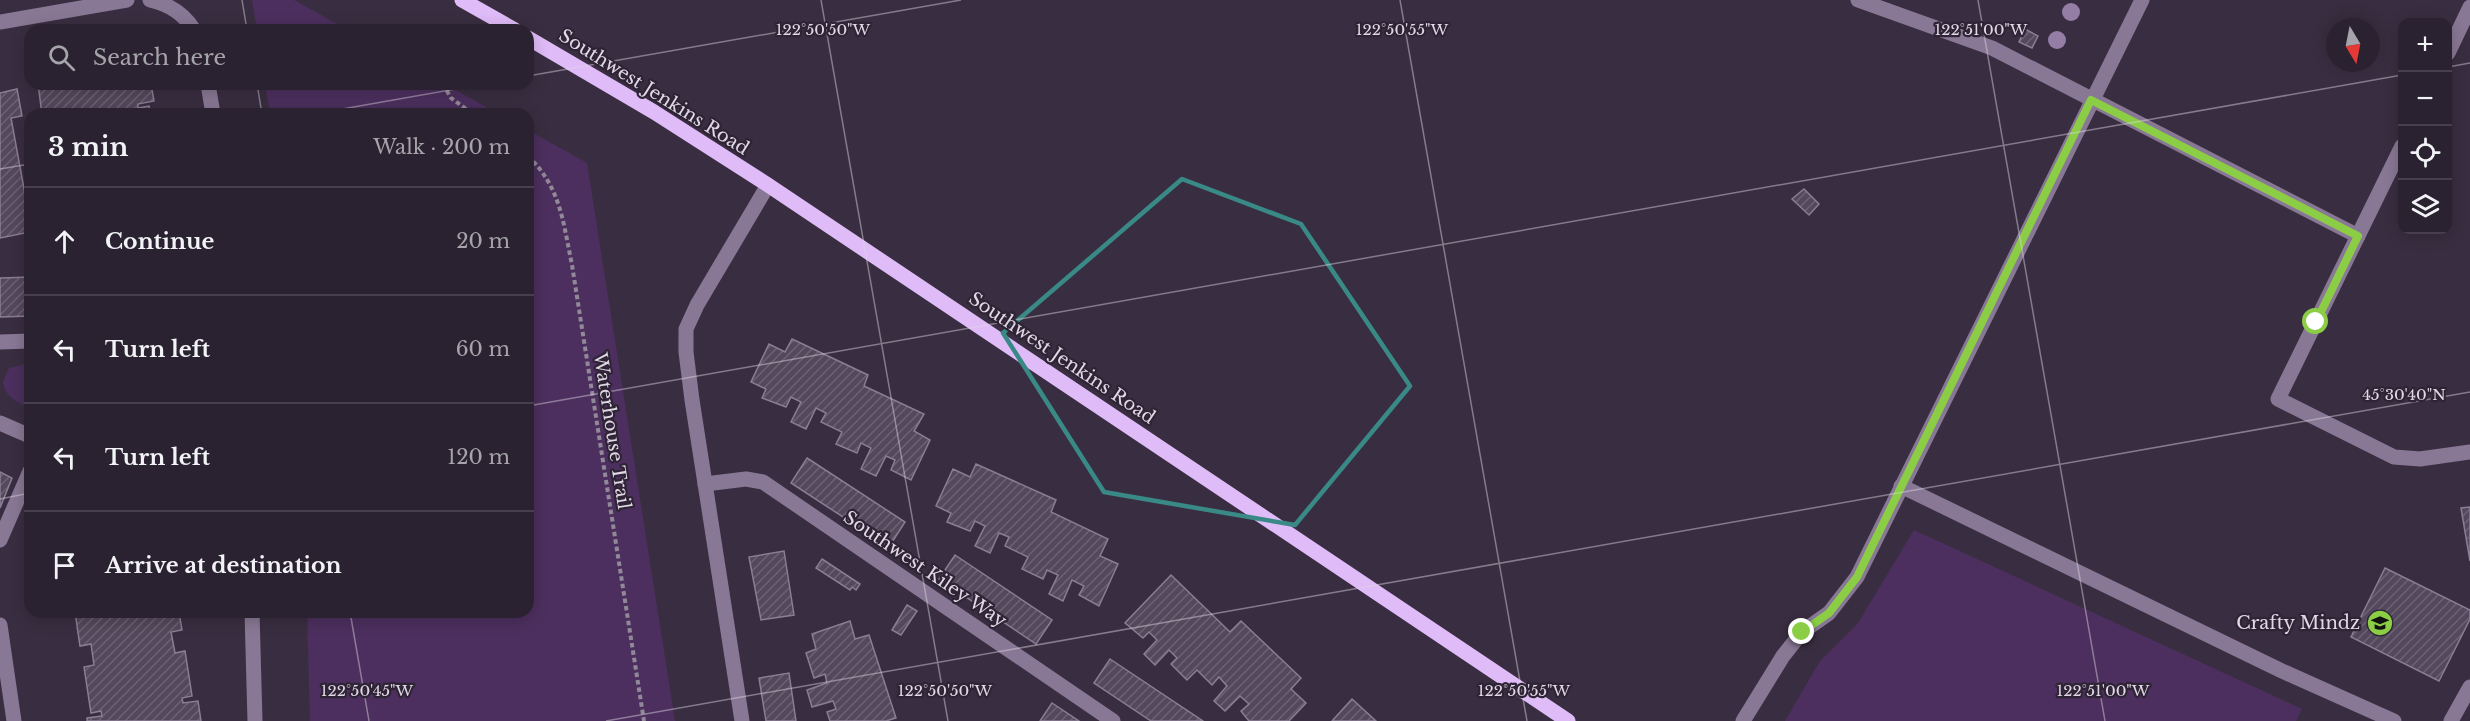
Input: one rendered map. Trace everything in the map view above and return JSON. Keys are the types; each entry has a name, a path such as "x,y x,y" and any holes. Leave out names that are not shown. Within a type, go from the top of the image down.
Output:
{"main road":[{"path":"462,0 504,24"},
{"name":"Southwest Jenkins Road","path":"534,42 654,112 768,185 1568,721"}],"lane":[{"path":"0,22 127,0"},
{"path":"150,0 163,3 184,16 190,24"},
{"path":"1858,0 1992,48 2358,236"},
{"path":"1743,721 1783,656 1802,632 1829,613 1857,577 2142,0"},
{"path":"2452,45 2470,7"},
{"path":"209,90 212,108"},
{"path":"2398,156 2278,399 2394,457 2420,459 2470,452"},
{"path":"742,721 686,352 686,329 697,305 768,185"},
{"path":"0,342 24,341"},
{"path":"0,423 24,433"},
{"name":"Southwest Kiley Way","path":"705,484 747,479 763,482 1113,721"},
{"path":"0,540 24,485"},
{"path":"1900,486 2282,671 2394,721"},
{"path":"252,618 255,721"},
{"path":"0,625 14,721"},
{"path":"2451,721 2470,687"}],"path":[{"path":"446,90 451,98 465,108"},
{"name":"Waterhouse Trail","path":"534,162 544,172 557,195 572,265 644,721"}],"highlighted area":[{"path":"1182,179 1301,224 1410,386 1295,525 1104,492 1003,333"}],"shaded area":[{"path":"252,0 294,0 337,24 256,24"},
{"path":"266,90 456,90 488,108 269,108"},
{"path":"534,133 587,163 675,721 310,721 307,618 534,618"},
{"path":"24,364 24,405 6,392 3,382 9,368"},
{"path":"1914,530 2302,709 2296,721 1785,721 1820,661 1858,623"}],"building":[{"path":"2025,29 2038,36 2032,48 2019,42"},
{"path":"17,89 22,116 11,118 24,189 24,233 0,238 0,93"},
{"path":"39,90 152,90 154,101 138,104 138,108 41,108"},
{"path":"1804,189 1819,204 1809,215 1792,199"},
{"path":"24,277 24,316 0,317 0,278"},
{"path":"792,339 868,375 864,386 924,414 914,431 930,440 911,480 891,470 895,460 886,456 876,476 861,469 871,448 861,443 857,453 836,444 842,432 821,422 826,413 816,408 806,429 791,422 801,402 791,397 786,407 762,398 766,389 751,382 769,344 785,352"},
{"path":"807,458 905,522 889,547 791,483"},
{"path":"976,464 1056,500 1051,512 1108,539 1100,556 1118,564 1099,606 1079,595 1084,586 1072,580 1063,601 1049,594 1058,575 1047,570 1043,579 1022,569 1028,557 1005,546 1009,537 999,533 990,553 975,546 985,526 975,521 970,531 947,522 951,513 936,506 953,469 970,477"},
{"path":"0,472 12,478 0,508"},
{"path":"2470,507 2470,561 2461,508"},
{"path":"784,551 794,615 761,620 749,557"},
{"path":"955,555 1052,620 1036,644 939,579"},
{"path":"822,559 860,584 856,590 852,587 850,590 816,568"},
{"path":"2385,568 2470,610 2470,619 2439,681 2351,637"},
{"path":"1171,575 1230,632 1241,621 1301,678 1291,689 1306,703 1289,721 1249,721 1241,711 1249,704 1240,696 1225,711 1214,701 1227,686 1219,677 1212,685 1197,670 1187,680 1171,664 1177,658 1169,650 1155,665 1144,654 1157,640 1149,632 1143,638 1125,623"},
{"path":"907,605 917,611 901,635 892,630"},
{"path":"76,618 180,618 182,630 171,632 175,653 185,651 192,696 182,698 183,703 198,701 201,721 87,721 87,718 102,716 101,711 91,713 84,667 94,665 91,644 80,646"},
{"path":"850,621 855,639 869,635 896,718 886,721 830,721 827,712 836,709 833,701 812,707 807,690 827,683 825,674 814,678 806,653 816,649 812,634"},
{"path":"1110,659 1203,721 1151,721 1094,683"},
{"path":"789,673 796,721 766,721 759,678"},
{"path":"1352,699 1376,721 1332,721"},
{"path":"1052,703 1079,721 1040,721"}],"place":[{"name":"Crafty Mindz","path":"2380,623"}],"route":[{"path":"1802,632 1829,613 1857,577 1900,486 2016,257 2091,100 2358,236 2316,322"}]}
